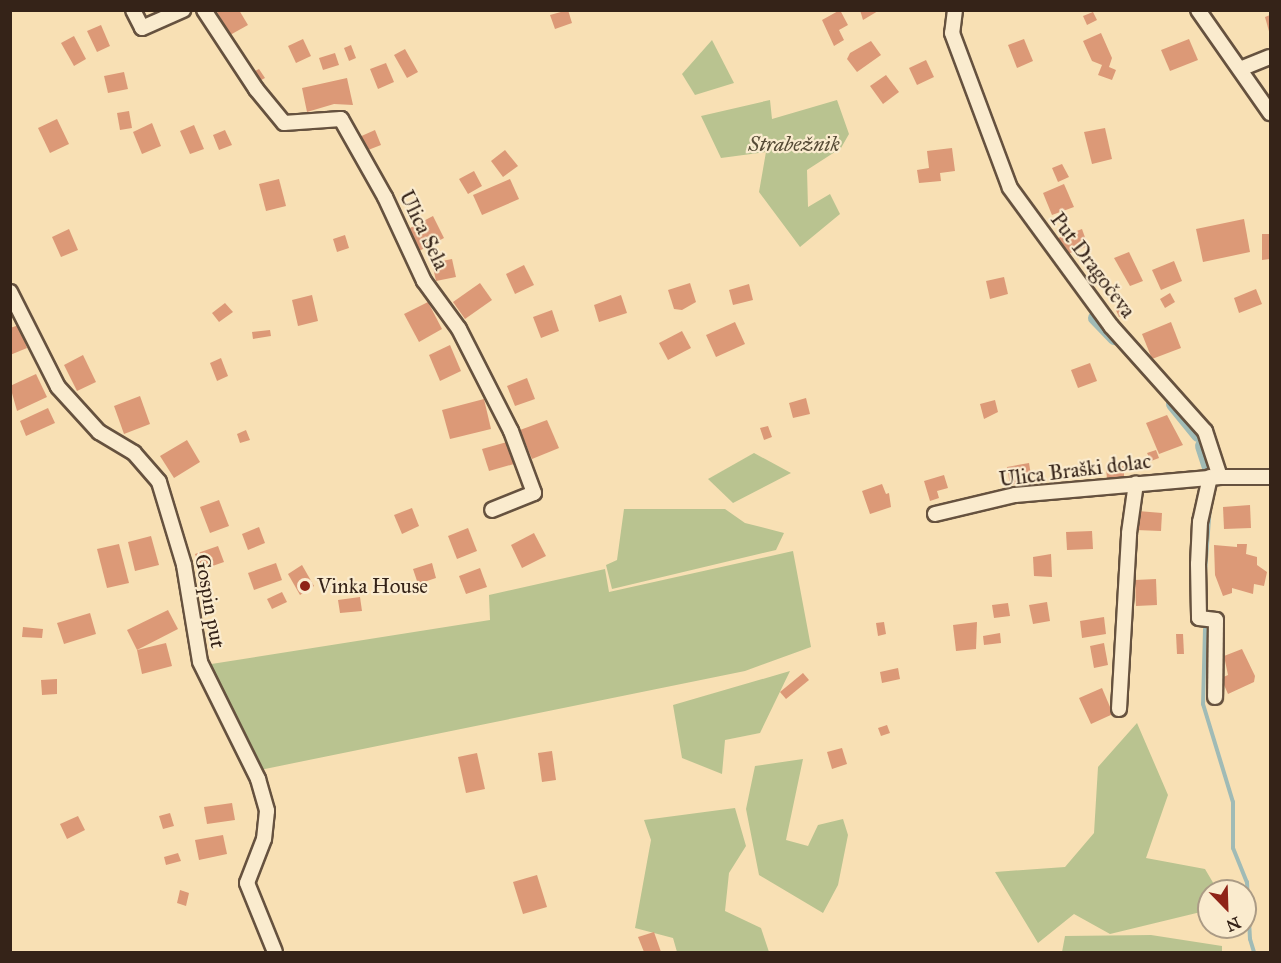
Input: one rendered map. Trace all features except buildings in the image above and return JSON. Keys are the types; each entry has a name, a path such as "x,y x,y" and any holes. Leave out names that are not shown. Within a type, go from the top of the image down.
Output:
{"street":[{"path":"133,10 142,28 183,10"},
{"name":"Ulica Sela","path":"204,10 256,89 284,123 341,119 385,197 424,281 459,329 511,431 534,493 492,510"},
{"name":"Put Dragočeva","path":"956,10 952,33 1010,188 1111,326 1205,431 1215,477"},
{"path":"1198,10 1270,113"},
{"path":"1240,69 1270,57"},
{"name":"Gospin put","path":"10,292 58,387 99,432 134,453 159,482 184,565 200,662 258,779 267,811 264,840 247,883 274,952"},
{"path":"1215,697 1216,620 1199,618 1200,522 1215,477 1270,477"},
{"name":"Ulica Braški dolac","path":"935,514 1015,495 1215,477"},
{"path":"1119,709 1129,533 1136,483"}],"green space":[{"path":"712,40 734,83 695,95 682,74"},
{"name":"Strabežnik","path":"770,100 772,119 837,100 849,134 841,148 807,170 808,207 830,194 840,214 800,247 759,192 766,152 721,158 701,116"},
{"path":"754,453 791,473 733,503 708,479"},
{"path":"624,509 725,509 745,523 784,533 776,550 612,589 606,565 617,560"},
{"path":"793,551 811,647 745,671 250,772 205,665 490,620 489,595 605,569 609,592"},
{"path":"790,671 760,733 725,740 722,774 682,758 673,705"},
{"path":"1137,723 1168,795 1146,858 1205,869 1211,879 1197,879 1197,913 1110,934 1074,914 1038,943 995,872 1065,867 1094,833 1098,767"},
{"path":"803,759 786,840 808,846 818,825 843,819 848,835 838,885 823,913 759,875 746,809 755,766"},
{"path":"735,808 746,846 729,873 725,911 761,928 769,952 677,952 673,938 635,928 651,840 644,820"},
{"path":"1151,935 1222,946 1222,952 1062,952 1065,936"}],"waterway":[{"path":"1095,318 1114,338"},
{"path":"1173,404 1198,435"},
{"path":"1202,446 1210,470"},
{"path":"1205,572 1210,505"},
{"path":"1205,629 1203,704 1233,802 1233,848 1247,882 1250,939 1254,952"}],"place":[{"name":"Vinka House","path":"305,586"}]}
